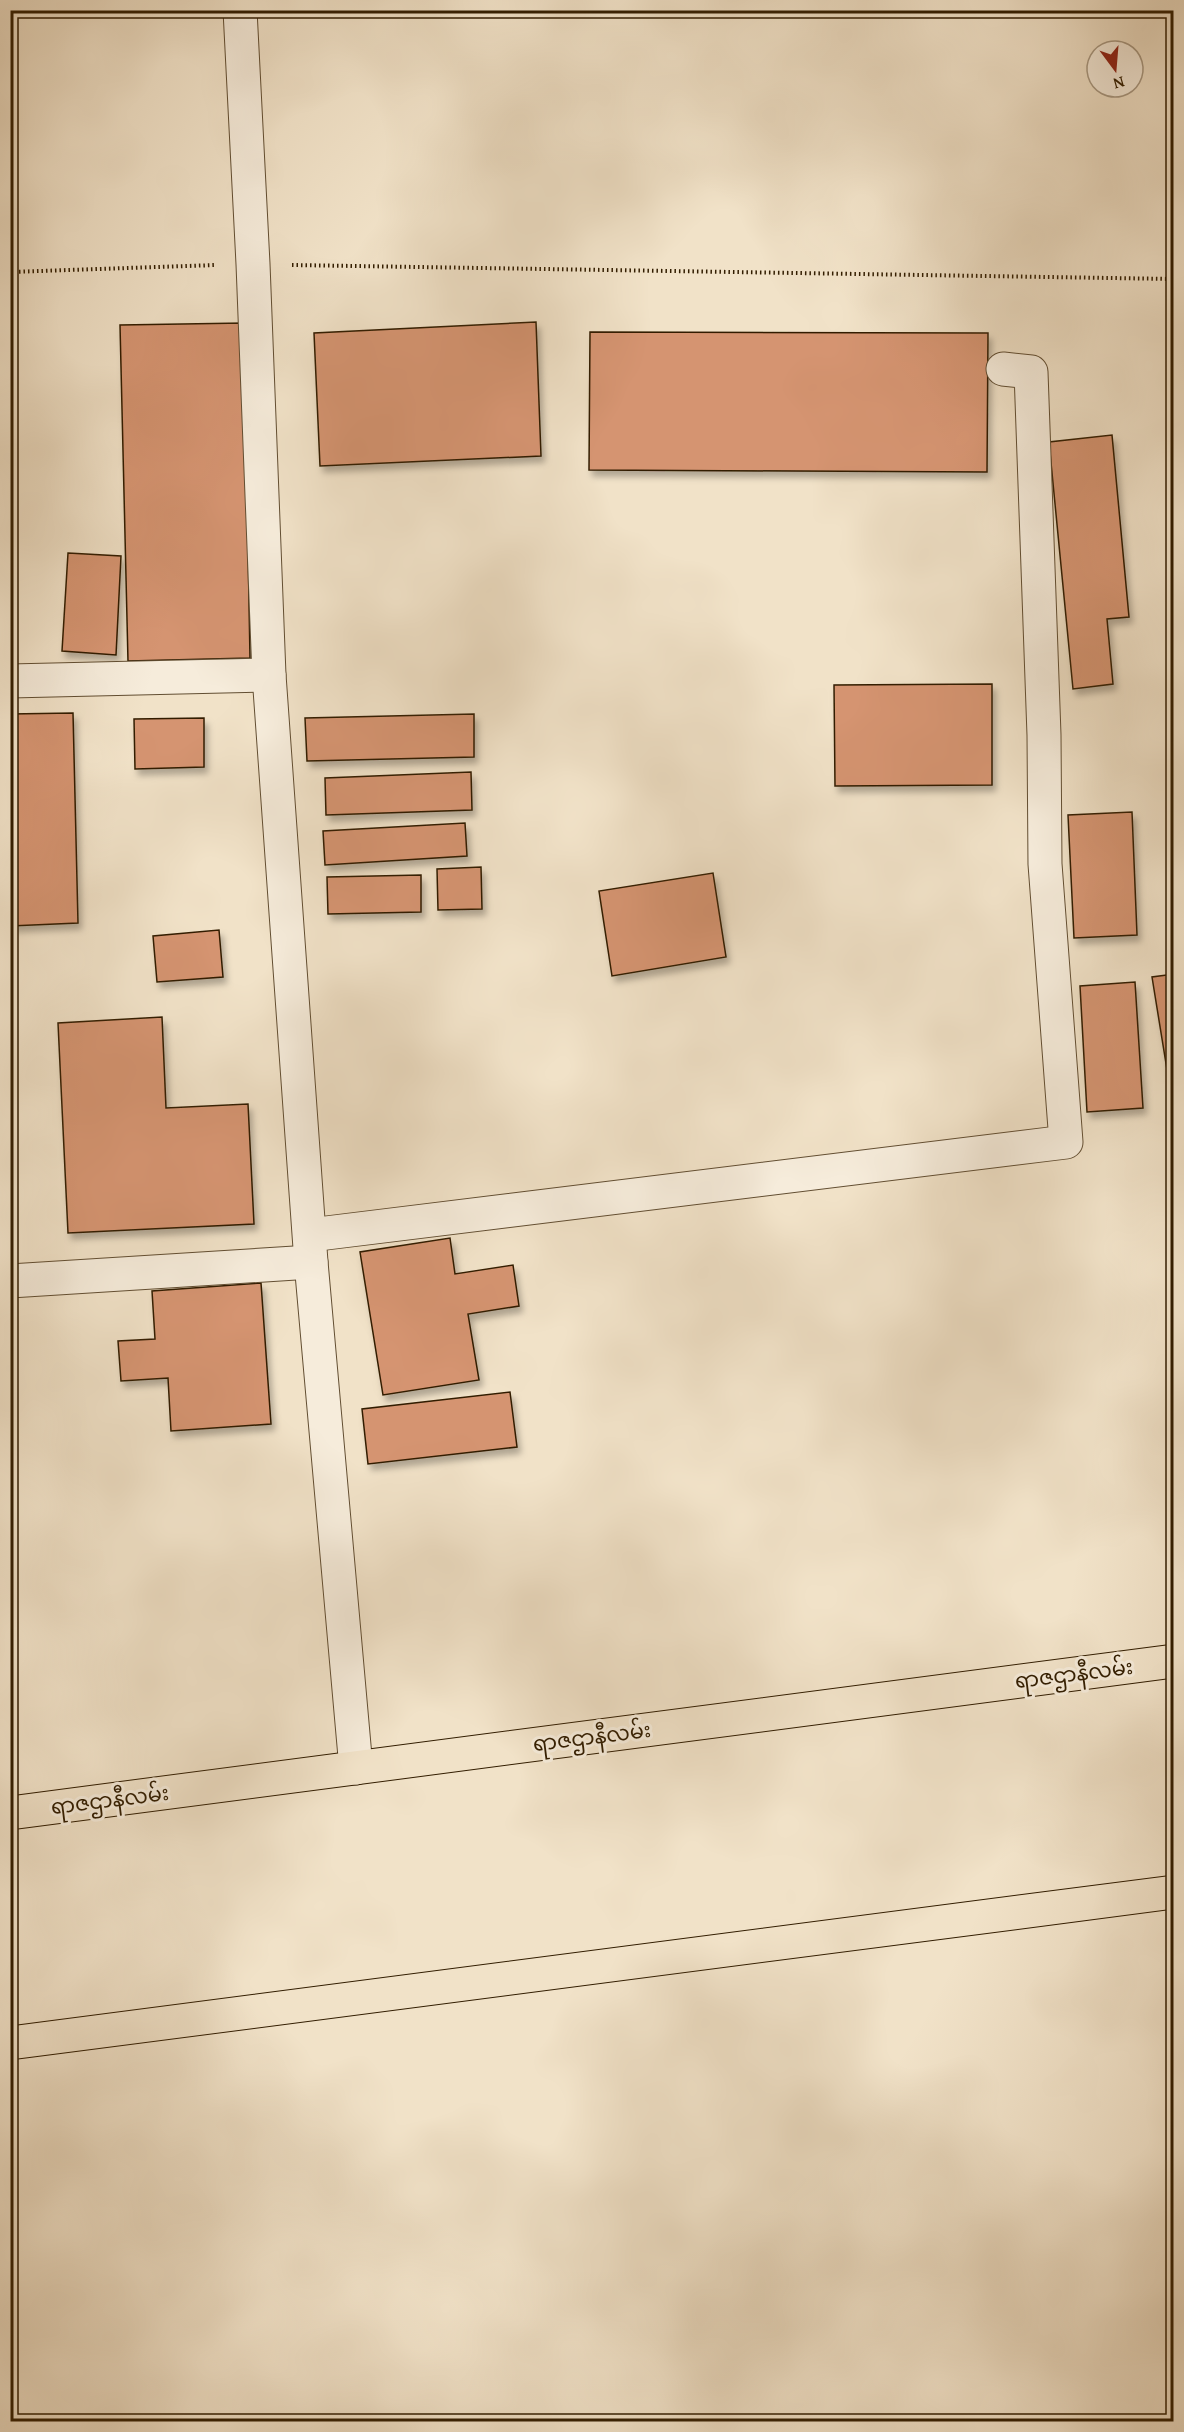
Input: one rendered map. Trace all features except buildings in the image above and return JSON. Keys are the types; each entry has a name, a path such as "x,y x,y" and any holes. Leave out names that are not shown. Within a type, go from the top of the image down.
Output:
{"main road":[{"name":"ရာဇဌာနီလမ်း","path":"10,1813 1173,1661"},
{"path":"10,2043 1173,1892"}],"street":[{"path":"240,10 253,264 269,675 311,1249 356,1768"},
{"path":"10,1281 311,1249 1066,1142 1045,864 1044,735 1031,372 1003,369"},
{"path":"10,681 269,675"}],"path":[{"path":"10,272 253,264 1173,279"}]}
